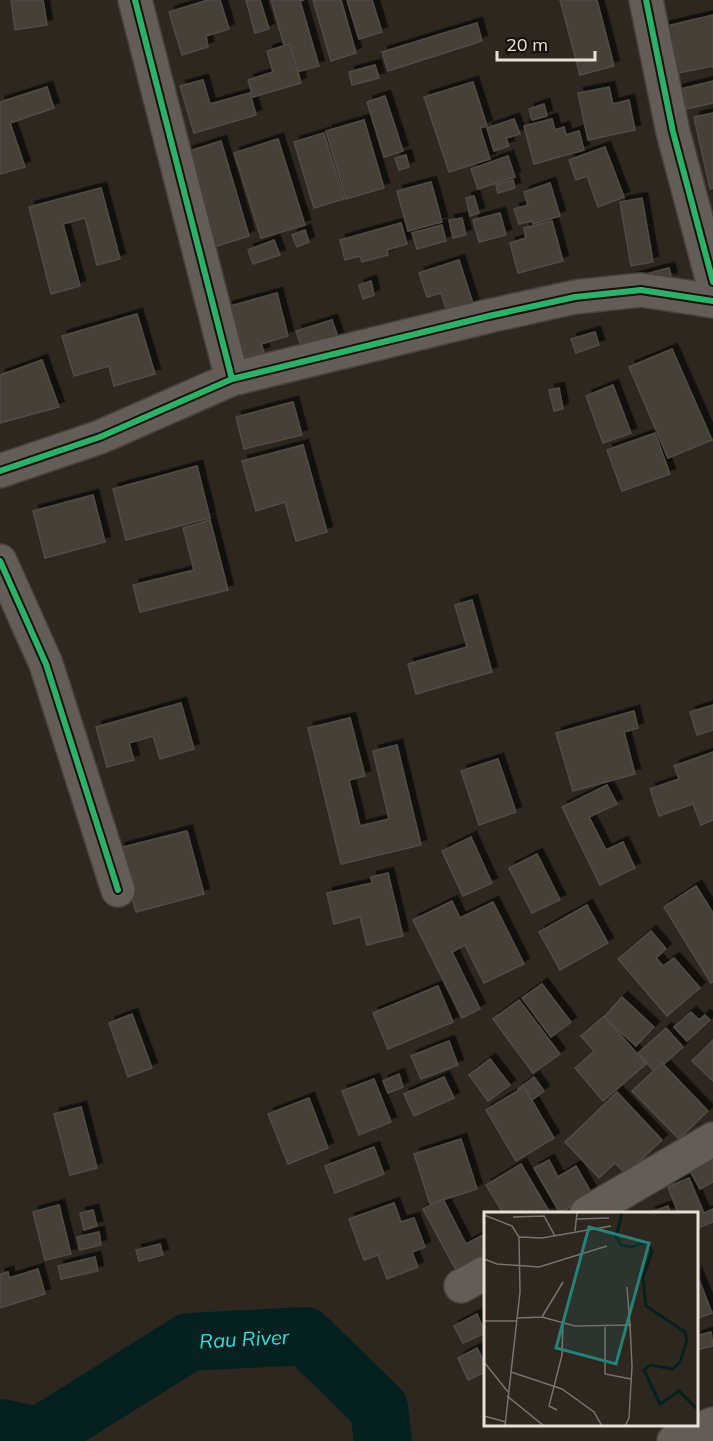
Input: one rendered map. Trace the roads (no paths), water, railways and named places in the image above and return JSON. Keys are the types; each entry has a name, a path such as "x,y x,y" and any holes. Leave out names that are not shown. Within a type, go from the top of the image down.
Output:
{"street":[{"path":"135,0 232,379"},
{"path":"646,0 673,132 713,282"},
{"path":"0,471 100,437 232,379 575,297 641,290 713,301"},
{"path":"0,561 46,664 118,890"},
{"path":"589,1212 713,1139"},
{"path":"674,1441 713,1424"}],"waterway":[{"name":"Rau River","path":"0,1428 39,1436 189,1342 305,1336 379,1408 383,1441"}]}
